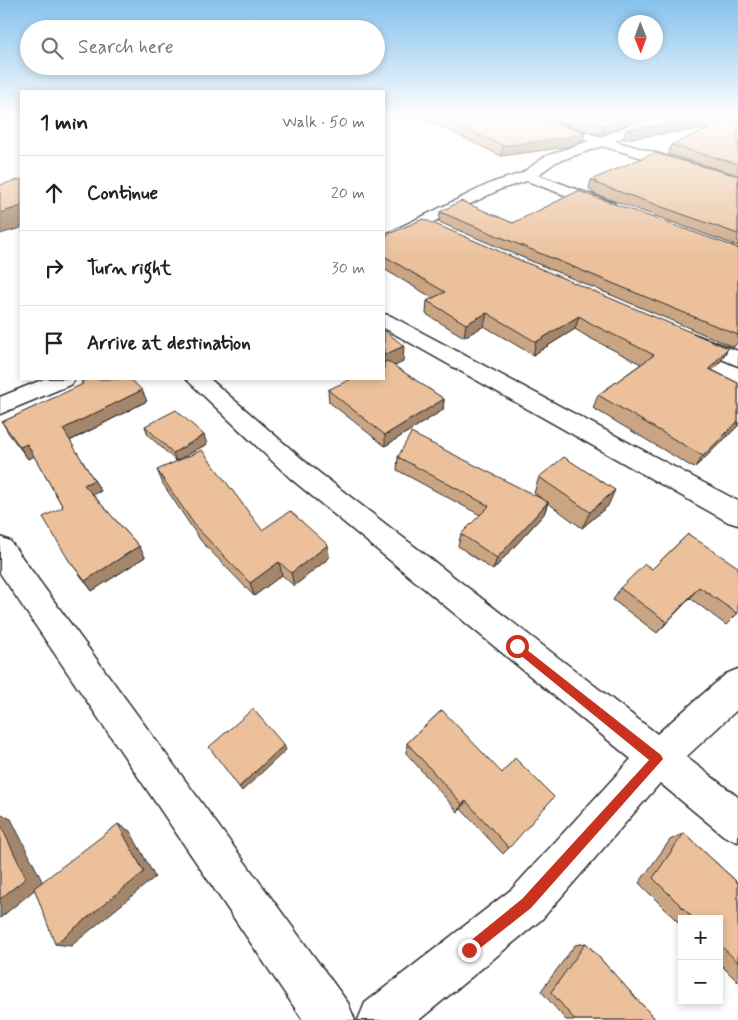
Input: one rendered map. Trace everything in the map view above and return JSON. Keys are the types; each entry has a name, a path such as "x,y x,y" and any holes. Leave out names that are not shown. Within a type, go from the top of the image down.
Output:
{"street":[{"path":"385,240 496,186 527,176 544,165"},
{"path":"681,165 738,182"},
{"path":"527,176 619,210"},
{"path":"421,222 439,230"},
{"path":"385,321 738,514"},
{"path":"675,331 738,359"},
{"path":"0,406 62,380"},
{"path":"198,380 300,471 738,822"},
{"path":"0,549 331,1020"},
{"path":"382,1020 527,904 657,759 738,686"}],"building":[{"path":"627,165 696,165 738,176 738,234 595,183 597,182 591,180"},
{"path":"20,179 20,206 0,213 0,185"},
{"path":"578,191 738,248 738,335 440,212 461,201 513,223"},
{"path":"423,219 728,348 709,369 738,383 738,421 703,456 598,395 654,355 579,316 536,342 487,313 466,324 427,301 445,292 385,257 385,236"},
{"path":"385,331 404,346 385,355"},
{"path":"387,361 444,399 385,435 328,390 349,380 385,380 385,362"},
{"path":"86,380 131,380 142,390 63,429 94,480 84,485 139,546 85,581 68,559 43,517 63,507 27,444 20,447 2,422 83,384 81,382"},
{"path":"176,410 204,435 173,453 145,426"},
{"path":"411,433 548,502 497,558 461,534 489,506 398,457"},
{"path":"202,450 262,530 290,511 328,545 291,573 279,562 250,583 196,527 157,470"},
{"path":"564,457 615,490 590,512 539,477"},
{"path":"688,534 738,567 738,614 699,587 667,622 620,588 645,564 652,569"},
{"path":"253,709 284,745 239,787 209,747"},
{"path":"442,710 502,773 515,758 554,797 509,848 466,801 462,804 407,743"},
{"path":"0,824 26,878 0,899"},
{"path":"118,824 144,872 55,944 34,888"},
{"path":"684,833 738,883 738,962 723,948 723,915 690,915 653,878"},
{"path":"586,943 656,1020 575,1020 551,992"}],"route":[{"path":"469,950 527,904 657,759 517,646"}]}
